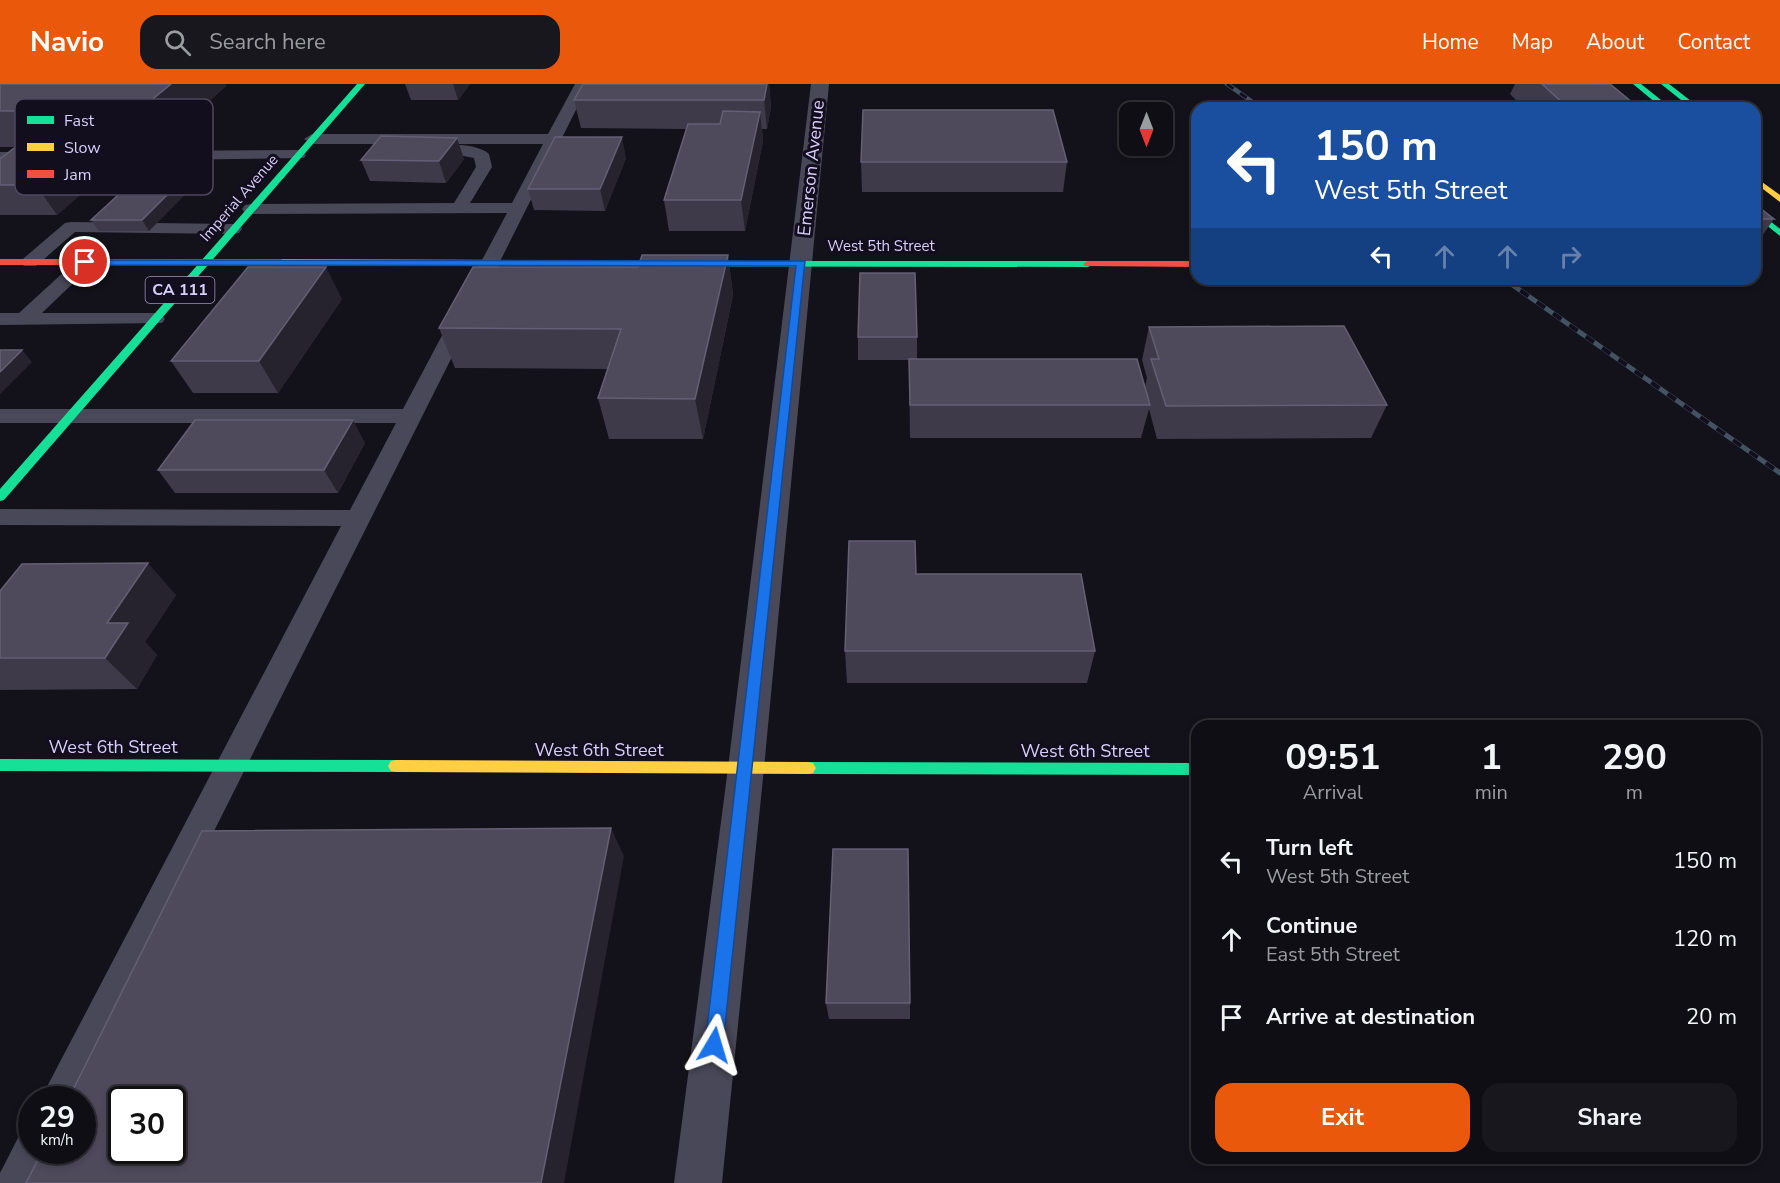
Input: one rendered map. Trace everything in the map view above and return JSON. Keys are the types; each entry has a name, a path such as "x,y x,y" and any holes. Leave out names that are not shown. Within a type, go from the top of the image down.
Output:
{"main road":[{"name":"Imperial Avenue","path":"0,497 361,84"},
{"path":"1637,84 1660,102"},
{"path":"1665,84 1688,102"},
{"path":"1761,184 1780,199"},
{"path":"1761,217 1780,233"},
{"name":"West 5th Street","path":"0,262 1191,264"},
{"name":"West 6th Street","path":"0,765 1191,769"}],"street":[{"name":"Emerson Avenue","path":"698,1183 746,768 820,84"}],"lane":[{"path":"66,1086 582,84"},
{"path":"389,139 392,147 404,149 444,148 481,154 484,166 459,208"},
{"path":"312,140 554,139"},
{"path":"213,156 298,155"},
{"path":"0,157 15,157"},
{"path":"251,209 518,208"},
{"path":"30,262 71,227 233,230"},
{"path":"24,319 85,262"},
{"path":"0,320 155,319"},
{"path":"0,416 411,416"},
{"path":"0,517 358,518"},
{"path":"16,1183 26,1164"}],"building":[{"path":"0,84 171,84 153,99 15,99 15,111 0,111"},
{"path":"583,84 767,84 764,100 574,100"},
{"path":"1542,84 1610,84 1632,102 1562,102"},
{"path":"863,110 1053,110 1067,162 861,162"},
{"path":"723,111 760,112 741,200 664,200 688,124 720,124"},
{"path":"381,136 457,138 439,161 361,160"},
{"path":"555,137 622,137 600,189 528,189"},
{"path":"15,147 15,185 0,185 0,159"},
{"path":"118,195 167,195 142,220 91,220"},
{"path":"1761,209 1774,219 1761,219"},
{"path":"642,255 728,255 695,399 598,398 621,329 439,328 473,267 638,267"},
{"path":"248,267 326,267 259,361 171,361"},
{"path":"860,273 915,273 917,337 858,337"},
{"path":"1344,326 1387,405 1166,406 1151,359 1159,359 1149,327"},
{"path":"0,350 22,350 0,372"},
{"path":"909,359 1137,359 1150,405 910,405"},
{"path":"195,420 353,420 324,470 158,470"},
{"path":"849,541 915,541 916,574 1081,574 1095,651 845,651"},
{"path":"148,563 107,623 128,623 105,658 0,658 0,591 22,564"},
{"path":"611,828 541,1183 26,1183 36,1164 96,1164 96,1086 75,1086 202,831"},
{"path":"833,849 908,849 910,1003 826,1003"}],"railway":[{"path":"1227,84 1252,102"},
{"path":"1513,285 1780,473"}],"traffic: fast":[{"path":"0,497 361,84"},
{"path":"1637,84 1660,102"},
{"path":"1665,84 1688,102"},
{"path":"1761,217 1780,233"},
{"path":"525,263 1088,264"},
{"path":"0,765 396,766"},
{"path":"808,768 1191,769"}],"traffic: slow":[{"path":"1761,184 1780,199"},
{"path":"281,262 525,263"},
{"path":"396,766 808,768"}],"traffic: jam":[{"path":"0,262 281,262"},
{"path":"1088,264 1191,264"}],"route":[{"path":"85,262 801,263 714,1045"}]}
